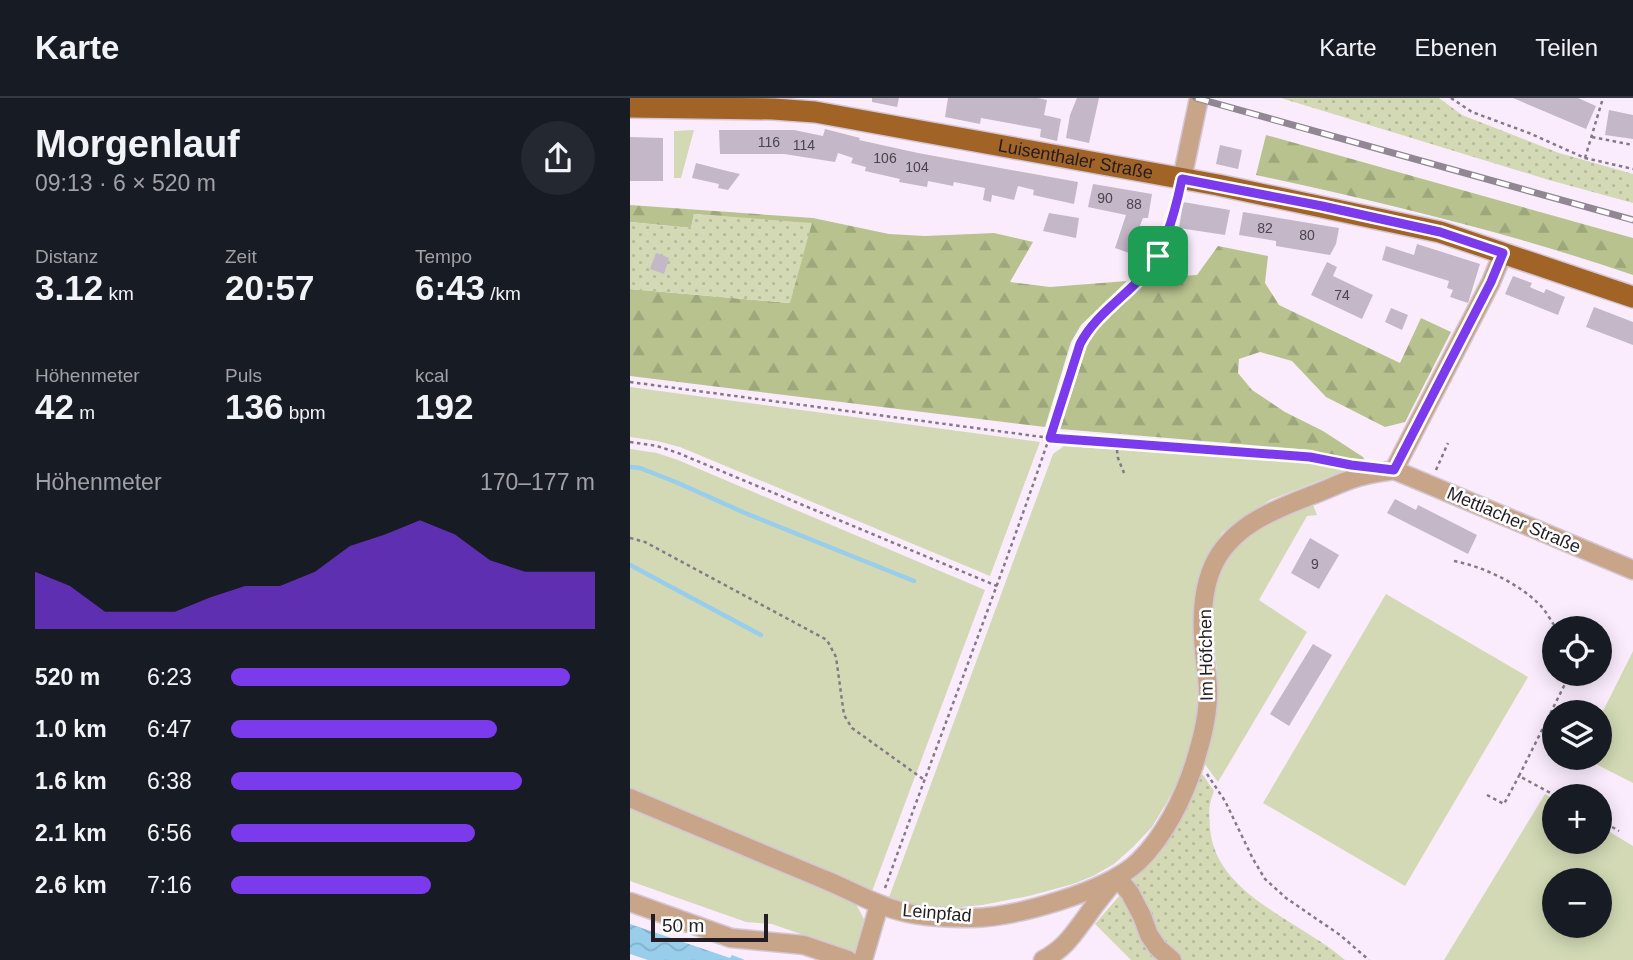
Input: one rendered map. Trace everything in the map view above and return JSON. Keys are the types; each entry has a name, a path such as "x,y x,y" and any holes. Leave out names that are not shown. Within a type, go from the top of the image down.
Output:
{"main road":[{"name":"Luisenthaler Straße","path":"630,107 774,108 815,112 1182,179 1440,232 1633,297"}],"street":[{"path":"1182,179 1199,98"},
{"path":"1394,470 1491,282 1503,253"},
{"name":"Mettlacher Straße","path":"1394,470 1633,570"},
{"name":"Im Höfchen","path":"1117,877 1137,862 1159,837 1177,806 1205,732 1208,695 1203,617 1205,588 1216,559 1237,534 1265,515 1361,476 1394,470"},
{"name":"Leinpfad","path":"630,798 844,887 879,905 908,913 973,918 1018,912 1087,891 1117,877"},
{"path":"1043,960 1072,939 1117,877 1130,893 1149,935 1158,948 1172,960"},
{"path":"630,902 731,937 804,944 848,960"},
{"path":"863,960 879,905"}],"path":[{"path":"1451,98 1472,112 1585,158 1633,169"},
{"path":"1585,158 1603,98"},
{"path":"1592,137 1633,145"},
{"path":"879,905 997,586 1050,438 1080,344 1087,330 1138,281 1158,256 1172,219 1182,179"},
{"path":"630,382 1050,438 1310,457 1351,465"},
{"path":"630,442 657,446 678,453 997,586"},
{"path":"1116,443 1124,473"},
{"path":"1436,470 1448,443"},
{"path":"630,538 645,542 827,640 836,657 844,715 852,728 924,779"},
{"path":"1454,561 1495,575 1517,587 1541,606 1548,616"},
{"path":"1487,795 1504,804 1564,686"},
{"path":"1196,759 1225,801 1265,879 1369,960"},
{"path":"1519,776 1542,788"},
{"path":"1612,827 1619,831"}],"green space":[{"path":"1281,98 1439,98 1462,115 1559,153 1633,174 1633,203 1549,180"},
{"path":"694,130 681,178 674,178 674,131"},
{"path":"1266,135 1633,238 1633,275 1446,219 1256,175"},
{"path":"630,205 813,218 889,234 925,236 994,233 1033,242 1010,282 1050,287 1127,281 1081,325 1071,342 1045,427 630,376 630,289 789,303 811,224 694,214 691,228 630,222"},
{"path":"694,214 812,223 790,303 630,289 630,222 691,228"},
{"path":"1218,246 1268,256 1265,283 1279,305 1400,363 1421,318 1451,332 1405,422 1385,427 1326,397 1292,361 1260,352 1239,359 1238,373 1252,390 1285,412 1323,431 1363,457 1367,464 1312,450 1060,429 1087,346 1097,330 1149,278 1197,275"},
{"path":"630,387 1040,442 990,576 680,447 630,437"},
{"path":"1064,446 1313,463 1349,469 1270,500 1222,533 1203,571 1200,704 1194,731 1180,777 1167,802 1152,827 1134,846 1114,864 1093,876 1029,896 951,908 909,907 888,900 1053,454"},
{"path":"630,449 657,453 678,460 985,590 871,894 630,791"},
{"path":"1312,502 1317,515 1307,516 1259,600 1307,632 1218,782 1201,759 1216,696 1212,591 1223,564 1237,543 1253,531"},
{"path":"1386,594 1528,677 1405,886 1263,803"},
{"path":"1633,651 1633,783 1608,770 1612,770 1612,700 1608,700"},
{"path":"1198,768 1214,791 1209,809 1210,828 1215,851 1227,871 1243,889 1345,960 1131,960 1095,924 1168,839"},
{"path":"1542,799 1542,854 1612,854 1612,833 1633,846 1633,960 1444,960"},
{"path":"630,804 842,893 857,906 864,919 855,953 772,924 746,922 630,881"}],"water":[{"path":"630,924 730,958 732,955 745,960 648,960 630,954"}],"building":[{"path":"872,98 899,98 897,107 872,102"},
{"path":"948,98 1047,100 1044,115 1061,119 1057,141 1040,137 1041,129 981,118 980,124 945,117"},
{"path":"1077,98 1099,98 1089,143 1066,138 1070,115"},
{"path":"1513,98 1578,98 1596,106 1586,129"},
{"path":"1609,110 1633,115 1633,139 1605,135"},
{"path":"825,129 860,138 859,140 918,153 1078,182 1074,204 1033,195 1034,190 1018,186 1014,200 992,195 991,202 983,200 985,188 954,182 953,186 928,181 927,187 899,182 900,179 865,171 866,167 851,163 853,158 838,153 835,162 784,154 720,154 719,130 794,130 823,136"},
{"path":"630,137 663,138 663,181 630,181"},
{"path":"1220,145 1242,150 1238,169 1216,164"},
{"path":"696,163 740,174 728,190 718,188 719,184 692,178"},
{"path":"1093,184 1152,194 1148,218 1143,218 1129,253 1115,248 1126,215 1088,207"},
{"path":"1183,202 1230,210 1225,235 1179,228"},
{"path":"1243,212 1339,228 1336,244 1330,255 1276,246 1276,241 1239,235"},
{"path":"1049,213 1079,218 1076,238 1043,231"},
{"path":"1417,244 1480,264 1468,303 1450,297 1453,290 1447,288 1449,281 1382,260 1386,246 1414,255"},
{"path":"656,253 669,258 664,274 650,269"},
{"path":"1327,262 1337,267 1333,276 1373,295 1362,319 1311,295"},
{"path":"1513,276 1532,283 1530,287 1534,289 1544,293 1546,289 1565,297 1558,315 1505,294"},
{"path":"1594,307 1633,322 1633,345 1586,327"},
{"path":"1391,308 1408,315 1402,330 1385,322"},
{"path":"1395,499 1416,510 1418,505 1477,535 1468,554 1387,513"},
{"path":"1310,538 1339,555 1319,589 1291,573"},
{"path":"1313,644 1332,655 1289,726 1270,714"}],"waterway":[{"path":"630,467 640,468 678,483 914,581"},
{"path":"630,565 761,635"}],"railway":[{"path":"1196,98 1633,220"}],"route":[{"path":"1182,179 1440,232 1503,253 1491,282 1394,470 1310,457 1050,438 1087,330 1138,281 1158,256 1172,219 1182,179"}]}
